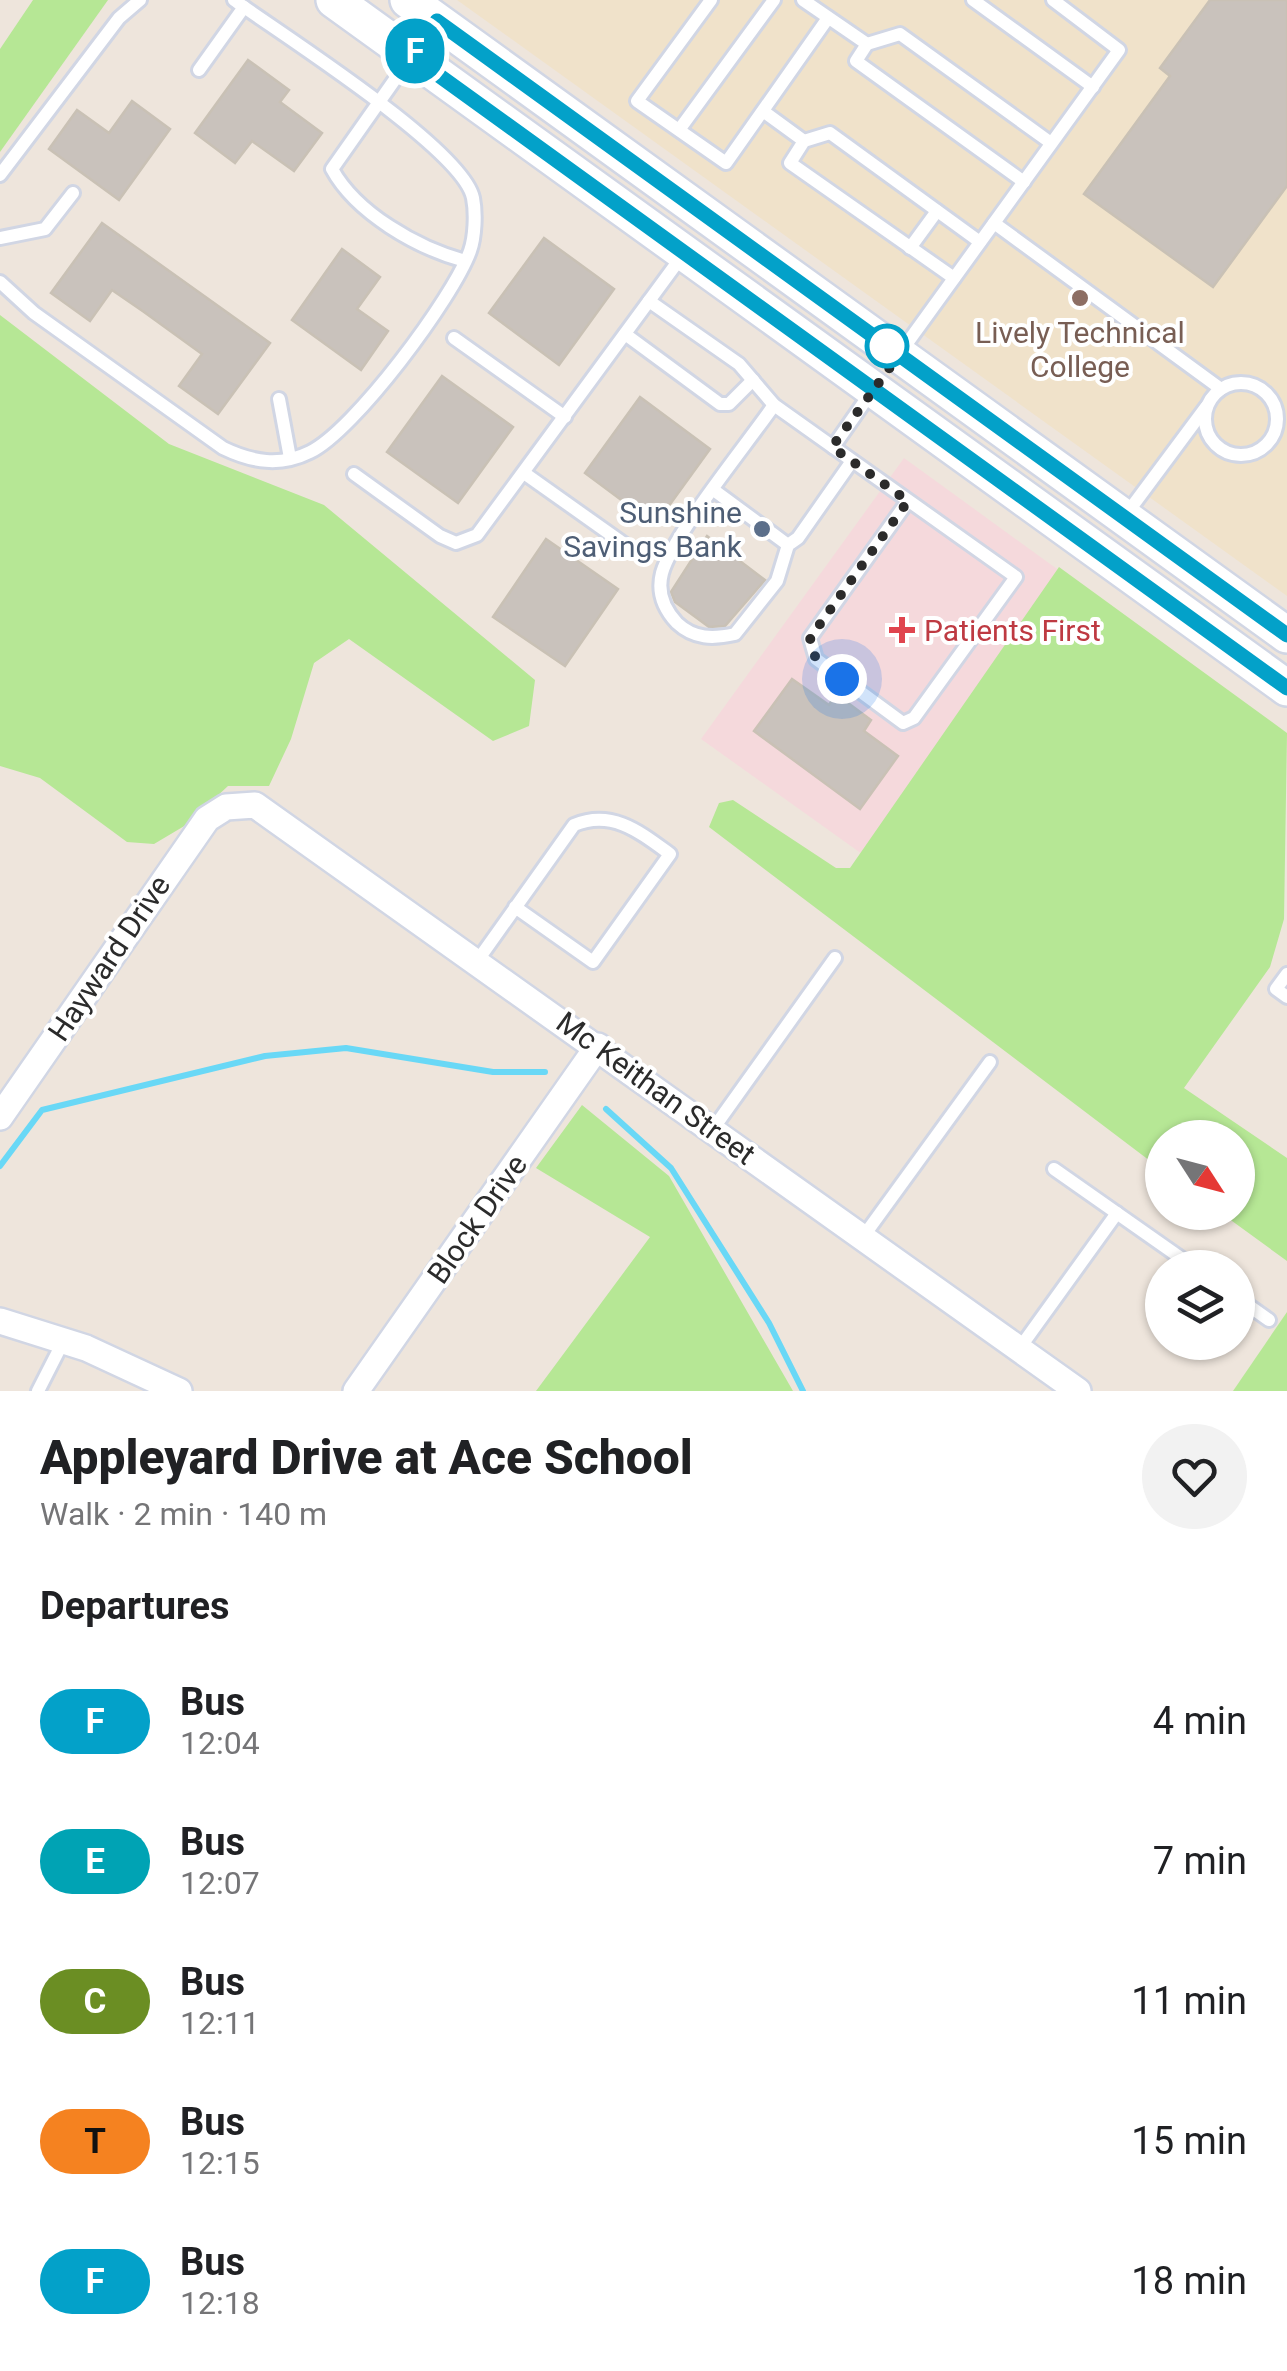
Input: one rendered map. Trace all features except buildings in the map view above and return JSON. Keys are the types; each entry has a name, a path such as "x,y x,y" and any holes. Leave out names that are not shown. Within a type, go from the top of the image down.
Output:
{"main road":[{"path":"334,0 1287,688"},
{"path":"408,0 440,16 1287,635"},
{"path":"412,56 440,16"},
{"path":"874,389 899,355"}],"street":[{"name":"Mc Keithan Street","path":"226,806 255,805 478,960 1078,1391"},
{"name":"Hayward Drive","path":"0,1117 181,854 208,819 226,806"},
{"name":"Block Drive","path":"356,1391 598,1046"},
{"path":"0,1320 64,1340 179,1391"}],"lane":[{"path":"0,175 119,18 140,0"},
{"path":"710,0 637,101 726,163 828,18"},
{"path":"679,130 774,0"},
{"path":"803,0 867,44"},
{"path":"973,0 1092,87"},
{"path":"899,355 1120,50 1053,0"},
{"path":"0,282 34,313 223,448 270,463 330,442 357,415 465,261 471,248 473,196 437,147 240,4 198,70"},
{"path":"1024,182 856,62 867,44 900,34 1052,143"},
{"path":"412,56 332,169 346,194 434,253 465,261"},
{"path":"762,110 804,141"},
{"path":"954,278 790,163 804,141 830,134 980,242"},
{"path":"0,238 45,229 73,193"},
{"path":"910,248 937,210"},
{"path":"994,223 1221,389"},
{"path":"354,474 456,543 476,535 684,253"},
{"path":"649,301 739,364 774,405 1016,578 914,718 903,722 816,660 810,638 908,501"},
{"path":"624,334 720,404 730,404 753,380"},
{"path":"454,338 565,417"},
{"path":"1124,518 1208,404 1221,389 1235,384 1259,388 1275,409 1281,432 1256,452 1232,454 1220,449 1205,428 1208,404"},
{"path":"832,447 874,389"},
{"path":"279,399 290,458"},
{"path":"774,405 669,555 660,593 666,609 685,630 708,638 735,634 777,580 788,545 798,538 852,461"},
{"path":"524,474 634,551"},
{"path":"714,491 788,545"},
{"path":"478,960 574,825 588,819 634,827 670,854 592,962 516,907"},
{"path":"712,1129 835,958"},
{"path":"1287,974 1276,989 1287,996"},
{"path":"863,1237 990,1062"},
{"path":"1054,1169 1169,1250"},
{"path":"1020,1349 1117,1213"},
{"path":"1255,1310 1269,1320"},
{"path":"38,1391 64,1340"}],"shaded area":[{"name":"Lively Technical College","path":"457,0 1287,0 1287,596"},
{"name":"Patients First","path":"904,458 1064,574 862,854 701,739"}],"green space":[{"path":"33,0 108,0 0,152 0,49"},
{"path":"0,315 169,444 324,505 535,680 529,726 493,741 349,639 314,663 291,739 269,786 228,786 186,825 154,844 127,842 40,778 0,766"},
{"path":"1059,567 1287,733 1284,919 1270,967 1184,1088 1231,1120 1145,1120 1145,1157 709,827 719,803 733,800 836,868 850,868"},
{"path":"582,1105 669,1176 793,1391 536,1391 650,1237 536,1168"},
{"path":"1255,1136 1287,1158 1287,1261 1244,1230 1255,1230"},
{"path":"1287,1312 1287,1391 1233,1391"}],"waterway":[{"path":"0,1166 42,1110 265,1056 346,1048 493,1072 545,1072"},
{"path":"606,1109 671,1168 769,1323 803,1391"}],"bus line":[{"name":"F","path":"1287,635 437,21 412,56 1287,688"}],"place":[{"name":"Lively Technical College","path":"1080,298"},
{"name":"Sunshine Savings Bank","path":"762,529"},
{"name":"Patients First","path":"902,630"}],"route":[{"path":"842,679 816,660 810,638 908,501 832,447 899,355 887,346"}]}
